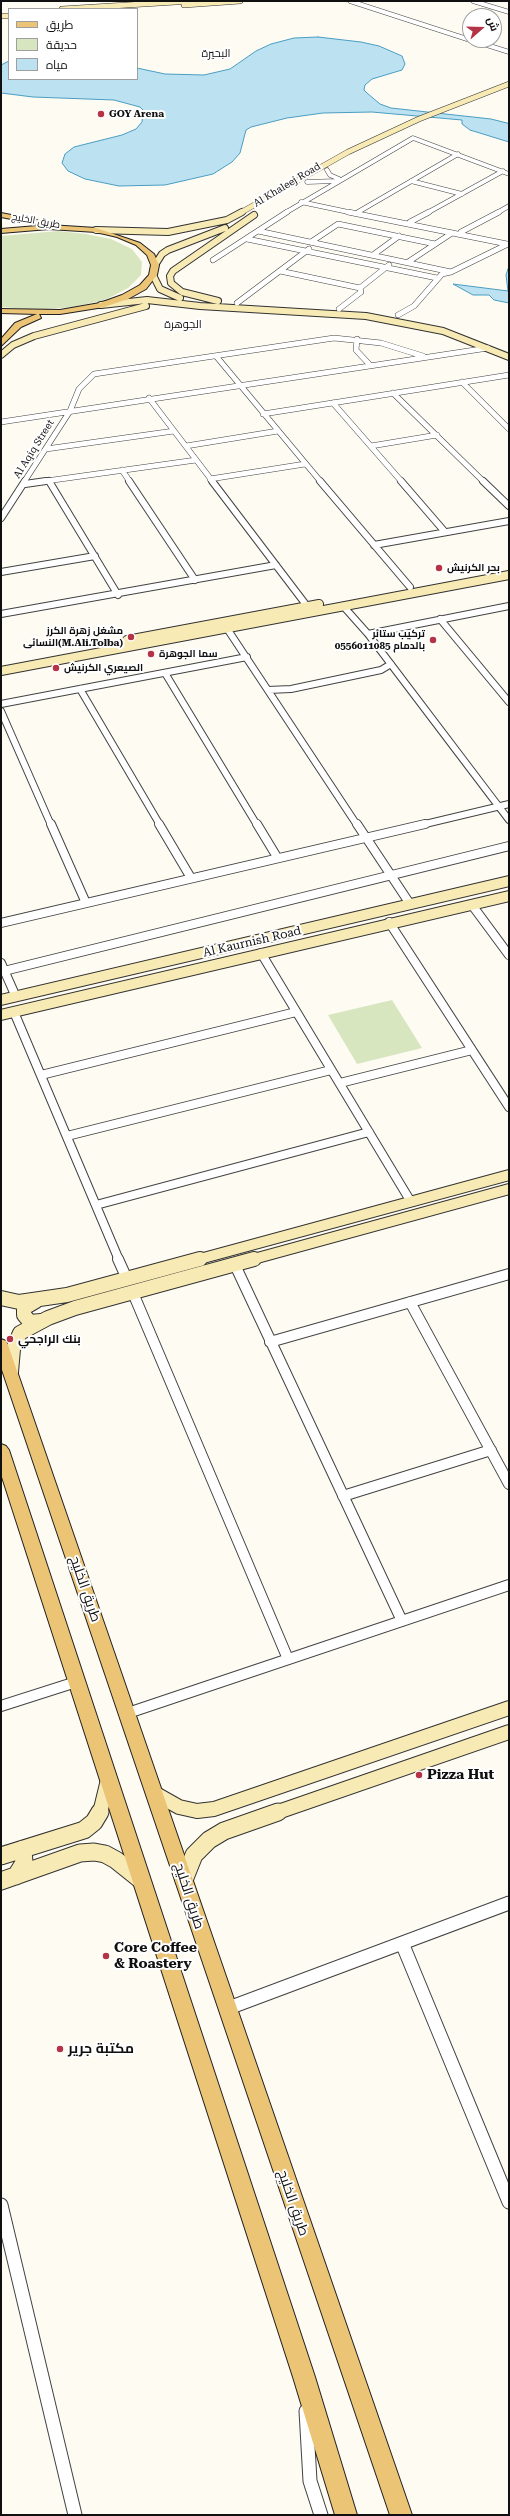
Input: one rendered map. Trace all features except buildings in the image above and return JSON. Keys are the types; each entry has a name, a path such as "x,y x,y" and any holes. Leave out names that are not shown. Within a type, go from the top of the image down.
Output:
{"main road":[{"name":"طريق الخليج","path":"1,215 71,227"},
{"path":"1,232 36,227 71,227 96,230 120,236 138,244 150,254 155,265 153,275 135,292 101,305 40,316 22,322 1,344"},
{"path":"1,311 60,312"},
{"name":"طريق الخليج","path":"1,1345 156,1794 226,2009 400,2515"},
{"path":"1,1450 304,2377 346,2515"}],"street":[{"path":"78,8 192,1"},
{"path":"129,8 240,1"},
{"path":"350,1 462,37"},
{"path":"472,1 509,12"},
{"path":"496,48 509,52"},
{"path":"96,230 168,232 200,227 227,220 242,214 334,159 444,108 509,84"},
{"path":"354,157 431,119 509,89"},
{"path":"213,260 247,239 302,201 413,138 509,174"},
{"path":"358,212 458,154"},
{"name":"Al Khaleej Road","path":"265,208 327,170 348,160"},
{"path":"327,170 330,175 337,180"},
{"path":"410,222 503,171"},
{"path":"307,182 337,180"},
{"path":"411,181 462,194"},
{"path":"302,201 508,243"},
{"path":"302,201 452,233 508,243"},
{"path":"460,232 509,206"},
{"name":"Al Khaleej Road","path":"155,265 162,254 168,250 257,213 173,271 170,276 170,283 182,292 227,303"},
{"path":"237,303 307,251 312,244 338,224 435,244"},
{"path":"258,231 442,274"},
{"path":"408,262 452,233"},
{"path":"253,234 373,255 451,272"},
{"path":"373,255 399,236"},
{"path":"247,239 436,278"},
{"path":"398,315 414,306 436,278 442,274 451,272 508,243"},
{"path":"339,309 361,292 360,288 391,263"},
{"path":"280,271 360,288"},
{"path":"153,275 160,289 171,296 227,303 339,309 398,315 465,331"},
{"path":"101,305 147,300 190,305 366,316 443,331 492,348 509,357"},
{"path":"1,355 13,345 34,336 141,306 190,305"},
{"path":"281,310 278,309 292,306"},
{"name":"Al Aqiq Street","path":"1,518 70,411 79,389 94,374 334,338 357,340 406,349 423,356"},
{"path":"357,340 356,350 369,364"},
{"path":"1,422 12,419 369,364 476,348 492,348"},
{"path":"216,356 238,385 410,587"},
{"path":"263,414 509,375"},
{"path":"462,382 509,429"},
{"path":"393,393 509,506"},
{"path":"149,398 307,606"},
{"path":"333,403 445,532"},
{"path":"1,418 12,419"},
{"path":"46,449 174,431"},
{"path":"186,446 278,431"},
{"path":"371,446 437,435"},
{"path":"24,484 196,460"},
{"path":"210,479 305,464"},
{"path":"122,470 196,580"},
{"path":"49,481 118,595"},
{"path":"374,545 509,521"},
{"path":"1,572 94,556"},
{"path":"1,614 118,595 276,565"},
{"path":"1,663 410,587 509,567"},
{"path":"1,671 228,630 509,575"},
{"path":"368,634 509,606"},
{"path":"344,608 368,634 509,820"},
{"path":"440,620 509,702"},
{"path":"228,630 367,836 414,911 360,926 345,933"},
{"path":"1,704 247,658"},
{"path":"268,690 291,688 381,670 391,664"},
{"path":"165,673 277,857"},
{"path":"80,689 191,878"},
{"path":"1,710 86,903"},
{"path":"1,923 277,857 509,804"},
{"path":"16,997 3,967 392,876 509,846"},
{"name":"Al Kaurnish Road","path":"1,1000 509,881"},
{"name":"Al Kaurnish Road","path":"1,1015 389,922 509,896"},
{"path":"472,905 509,955"},
{"path":"389,922 509,1106"},
{"path":"260,953 411,1202"},
{"path":"78,982 18,1004 14,1012 127,1279"},
{"path":"41,1075 296,1012"},
{"path":"340,1084 472,1050"},
{"path":"67,1136 331,1070"},
{"path":"96,1206 369,1132"},
{"path":"509,1175 127,1279 41,1300 27,1305 24,1308 24,1315 27,1320 34,1322 75,1308 509,1190"},
{"path":"235,1265 402,1621"},
{"path":"270,1342 509,1274"},
{"path":"133,1293 288,1659"},
{"path":"1,1298 11,1302 41,1300"},
{"path":"410,1302 509,1484"},
{"path":"11,1373 15,1340 26,1329 48,1318"},
{"path":"343,1496 491,1450"},
{"path":"128,1713 509,1585"},
{"path":"1,1706 76,1682"},
{"path":"156,1794 179,1807 197,1811 214,1809 509,1708"},
{"path":"184,1880 194,1855 209,1840 224,1831 509,1732"},
{"path":"1,1856 72,1834 94,1822 101,1811 108,1778"},
{"path":"8,1879 24,1863 23,1849"},
{"path":"8,1879 80,1854 94,1852 105,1854 116,1860 141,1880"},
{"path":"226,2009 509,1903"},
{"path":"402,1943 509,2202"},
{"path":"1,2205 75,2515"},
{"path":"304,2377 310,2481 321,2515"}],"green space":[{"path":"58,231 86,234 111,239 132,249 142,262 141,275 128,288 105,300 73,307 37,310 1,307 1,236"},
{"path":"392,1000 422,1048 357,1064 328,1015"}],"water":[{"path":"318,37 361,42 379,46 402,56 405,64 402,70 372,79 365,85 364,90 380,104 391,108 491,119 507,123 509,124 509,142 470,130 462,124 462,120 372,112 323,113 287,118 251,127 246,130 240,153 232,162 213,174 165,185 119,186 85,179 68,171 62,163 65,154 74,147 122,135 136,129 142,122 143,110 140,107 114,100 33,97 1,93 1,65 8,62 8,80 138,80 138,68 165,74 204,75 230,69 256,51 271,44 294,38"},
{"path":"509,266 509,303 494,300 489,295 473,295 453,284 508,291 506,275"}],"place":[{"name":"GOY Arena","path":"101,114"},
{"name":"بحر الكرنيش","path":"439,568"},
{"name":"مشغل زهرة الكرز النسائى(M.Ali.Tolba)","path":"131,637"},
{"name":"تركيب ستائر بالدمام 0556011085","path":"433,640"},
{"name":"سما الجوهرة","path":"151,654"},
{"name":"الصيعري الكرنيش","path":"56,668"},
{"name":"بنك الراجحي","path":"10,1339"},
{"name":"Pizza Hut","path":"419,1775"},
{"name":"Core Coffee & Roastery","path":"106,1956"},
{"name":"مكتبة جرير","path":"60,2049"}],"district":[{"name":"البحيرة","path":"216,54"},
{"name":"الجوهرة","path":"183,325"}]}
